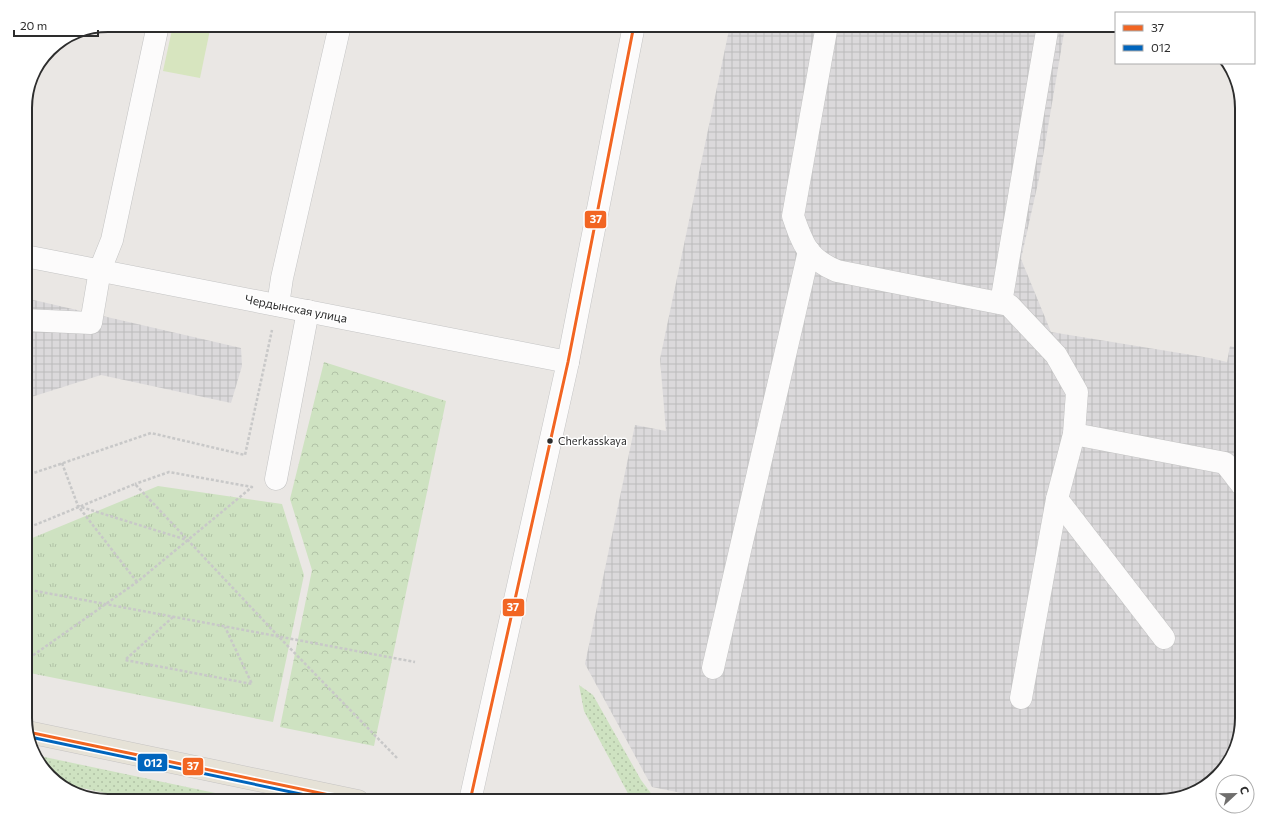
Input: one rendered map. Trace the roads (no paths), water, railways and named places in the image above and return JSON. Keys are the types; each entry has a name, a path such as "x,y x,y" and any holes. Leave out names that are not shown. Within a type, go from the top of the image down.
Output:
{"main road":[{"path":"34,733 325,794"}],"street":[{"path":"32,320 91,323 100,270 112,240 157,32"},
{"path":"278,305 282,278 338,32"},
{"path":"472,794 568,362 633,32"},
{"path":"826,32 794,216 802,243 822,264 838,271 1010,304 1056,355 1077,392 1074,434 1057,499 1021,698"},
{"path":"1001,303 1047,32"},
{"path":"713,668 809,251"},
{"name":"Чердынская улица","path":"32,257 568,362"},
{"path":"276,479 308,311"},
{"path":"1074,434 1225,463 1235,476"},
{"path":"1057,499 1164,638"}],"place":[{"name":"Cherkasskaya","path":"550,441"}]}
